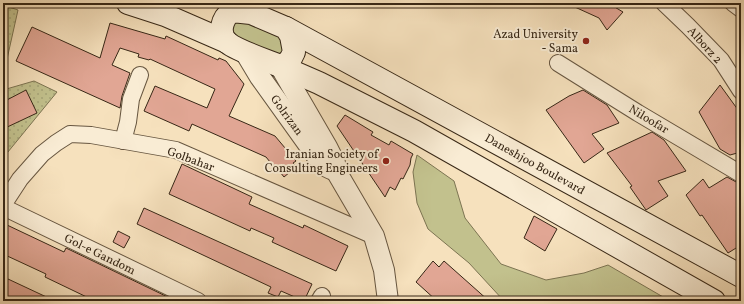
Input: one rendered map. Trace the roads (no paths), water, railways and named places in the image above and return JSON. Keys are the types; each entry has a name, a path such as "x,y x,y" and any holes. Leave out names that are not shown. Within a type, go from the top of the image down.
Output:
{"main road":[{"path":"128,3 165,15 320,83 414,131 714,301"},
{"path":"221,3 248,8"},
{"path":"236,47 223,34 221,25 226,15 232,11 248,8"},
{"name":"Daneshjoo Boulevard","path":"248,8 738,272"},
{"path":"280,66 287,63 294,52 291,36 286,28"}],"street":[{"name":"Alborz 2","path":"664,3 721,60 741,91"},
{"path":"733,3 741,9"},
{"name":"Golrizan","path":"236,47 260,77 323,165 336,171"},
{"name":"Niloofar","path":"558,63 638,113 741,174"},
{"name":"Golrizan","path":"280,66 327,147 335,163 336,171 374,236 384,270 388,300"},
{"path":"123,141 128,122 131,99 140,75"},
{"name":"Golbahar","path":"3,206 20,179 42,154 70,134 176,150 374,236"},
{"name":"Gol-e Gandom","path":"3,206 198,301"}],"place":[{"name":"Azad University - Sama","path":"586,41"},
{"name":"Iranian Society of Consulting Engineers","path":"386,161"}]}
